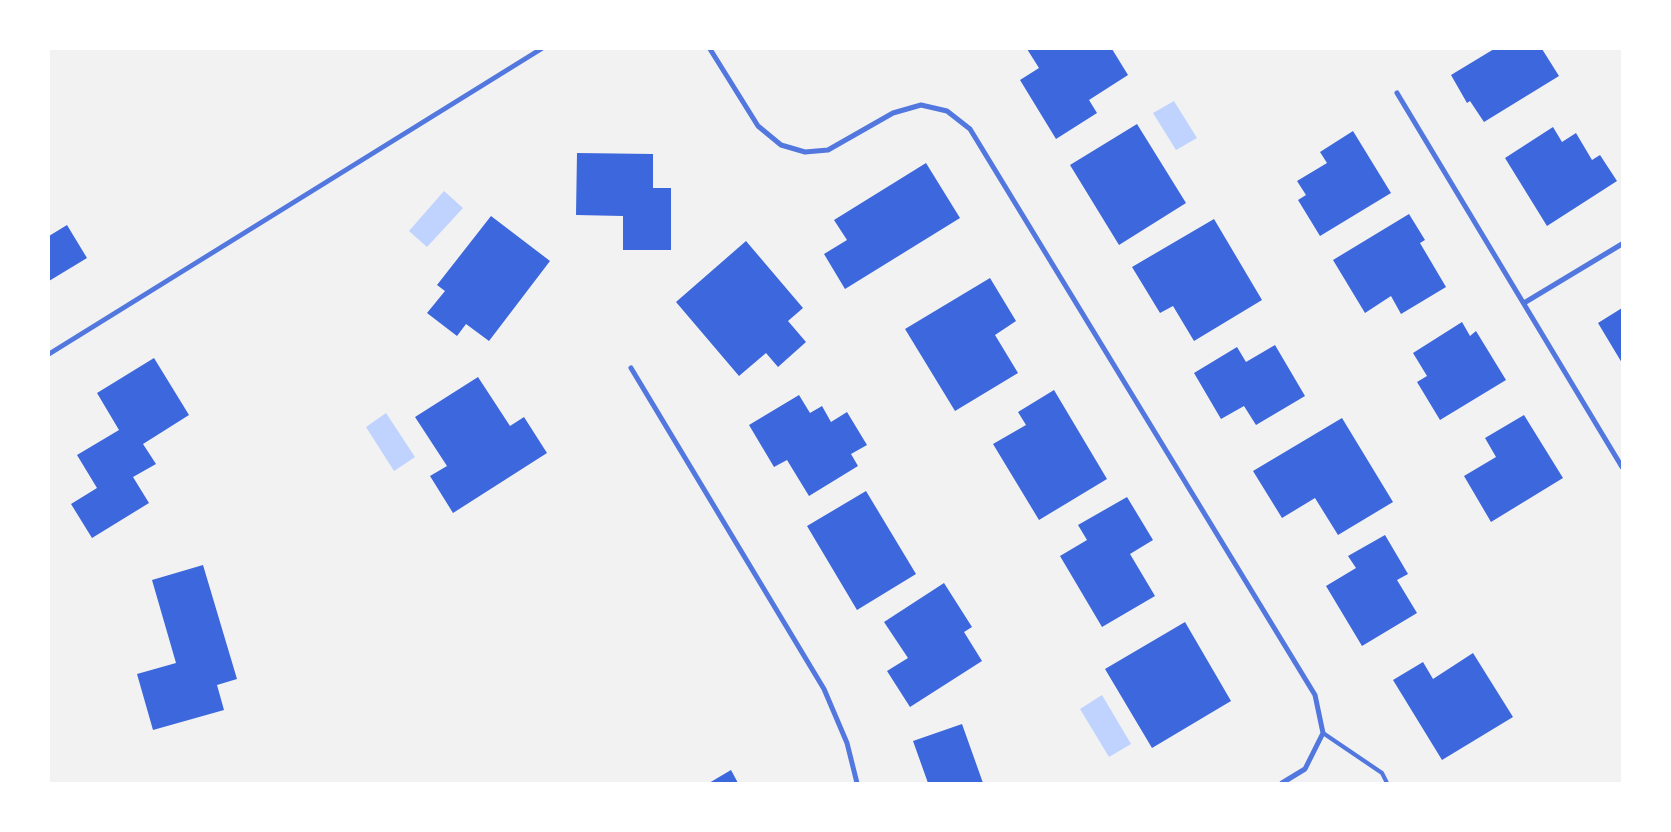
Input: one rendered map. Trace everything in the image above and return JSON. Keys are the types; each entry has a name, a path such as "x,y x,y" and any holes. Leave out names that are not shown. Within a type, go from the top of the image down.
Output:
{"street":[{"path":"49,354 541,49"},
{"path":"710,49 758,126 781,144 805,152 828,150 893,113 921,105 947,111 970,129 1314,695 1323,734 1306,769 1282,783"},
{"path":"1397,93 1622,466"},
{"path":"1524,303 1622,244"},
{"path":"631,368 824,688 847,743 858,783"}],"lane":[{"path":"1323,734 1382,773 1387,783"}],"water":[{"path":"1174,101 1197,138 1176,150 1153,113"},
{"path":"444,191 463,208 427,247 409,231"},
{"path":"386,413 415,457 394,471 366,427"},
{"path":"1102,695 1131,744 1109,757 1080,709"}],"building":[{"path":"1027,49 1112,49 1128,75 1089,100 1097,113 1056,139 1020,80 1039,68"},
{"path":"1494,49 1542,49 1559,76 1484,122 1470,101 1467,103 1451,75"},
{"path":"1137,124 1186,203 1119,245 1070,165"},
{"path":"1553,127 1562,142 1576,133 1592,160 1600,155 1617,181 1547,226 1505,158"},
{"path":"1353,131 1391,193 1320,236 1298,200 1306,195 1297,181 1327,163 1320,152"},
{"path":"577,153 653,154 653,188 671,188 671,250 623,250 623,216 576,215"},
{"path":"926,163 960,218 845,289 824,254 847,240 834,220"},
{"path":"1409,214 1425,240 1420,243 1446,287 1401,314 1391,296 1365,313 1333,260"},
{"path":"491,216 550,261 489,341 466,324 457,336 427,313 445,291 437,285"},
{"path":"1214,219 1262,300 1194,341 1173,306 1160,313 1132,267"},
{"path":"67,225 87,258 49,281 49,236"},
{"path":"746,241 803,308 788,321 806,342 778,367 766,353 739,376 676,302"},
{"path":"990,278 1016,321 995,335 1018,373 955,411 905,329"},
{"path":"1622,308 1622,363 1598,323"},
{"path":"1462,322 1470,336 1476,331 1506,380 1440,420 1417,382 1427,376 1413,353"},
{"path":"1275,345 1305,396 1256,425 1244,406 1221,419 1194,373 1237,347 1246,362"},
{"path":"154,358 189,415 143,444 156,464 133,477 149,503 92,538 71,504 97,488 77,455 119,430 97,393"},
{"path":"478,377 510,426 524,417 547,453 453,513 430,476 447,466 415,417"},
{"path":"1054,390 1107,479 1039,520 993,444 1026,425 1018,412"},
{"path":"799,395 810,413 822,406 831,422 847,412 867,445 851,454 858,466 809,496 787,460 774,467 749,425"},
{"path":"1524,415 1563,478 1491,522 1464,476 1496,457 1485,438"},
{"path":"1342,418 1393,502 1338,535 1315,498 1282,518 1253,471"},
{"path":"866,491 916,574 857,610 807,526"},
{"path":"1127,497 1153,540 1130,554 1155,596 1102,627 1060,556 1087,540 1078,525"},
{"path":"1385,535 1408,574 1397,580 1417,613 1362,646 1326,586 1356,568 1348,556"},
{"path":"203,565 237,679 217,685 224,710 153,730 137,674 176,663 152,580"},
{"path":"944,583 972,627 964,632 982,661 910,707 887,671 908,658 884,622"},
{"path":"1185,622 1231,701 1152,748 1105,669"},
{"path":"1473,653 1513,717 1442,760 1393,680 1423,662 1433,679"},
{"path":"962,724 983,783 928,783 913,741"},
{"path":"731,770 738,783 709,783"}]}
